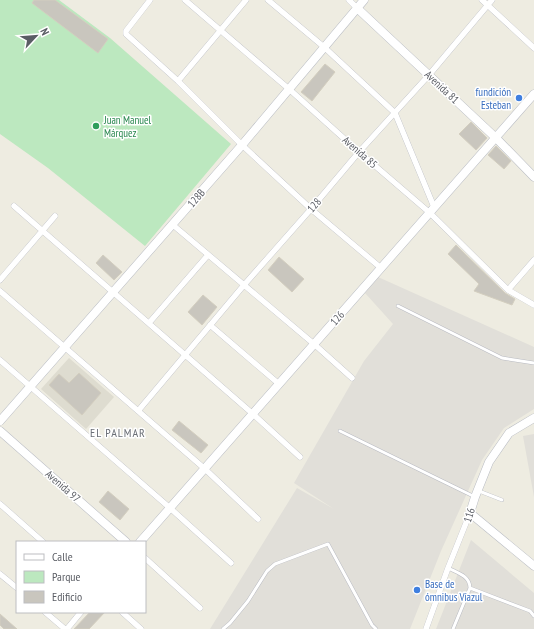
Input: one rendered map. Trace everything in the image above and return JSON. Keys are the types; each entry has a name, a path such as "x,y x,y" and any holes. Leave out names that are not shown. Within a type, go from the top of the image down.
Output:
{"street":[{"path":"150,0 126,33 311,209 381,268"},
{"name":"Avenida 85","path":"185,0 289,89 359,152 432,210 508,290 534,305"},
{"path":"178,81 246,0"},
{"path":"268,0 324,47 395,113 432,210"},
{"name":"Avenida 81","path":"349,0 496,138 534,177"},
{"name":"128B","path":"0,421 66,348 242,145 364,0"},
{"path":"482,0 534,48"},
{"name":"128","path":"138,411 244,285 359,152 429,75 492,0"},
{"name":"126","path":"141,541 534,94"},
{"path":"14,206 185,354 300,457"},
{"path":"0,280 56,216"},
{"path":"172,225 314,344 352,378"},
{"path":"149,323 208,255"},
{"path":"508,290 534,260"},
{"path":"0,290 204,469 258,520"},
{"path":"210,325 279,384"},
{"path":"0,360 231,563"},
{"name":"116","path":"426,629 488,462 509,434 534,418"},
{"name":"Avenida 97","path":"0,431 125,541"},
{"path":"0,504 42,541"},
{"path":"470,513 534,566"},
{"path":"146,559 200,608"},
{"path":"0,574 16,587"},
{"path":"46,613 66,629 80,613"},
{"path":"123,613 141,629"}],"lane":[{"path":"398,306 502,358 534,363"},
{"path":"340,431 476,494 502,500"},
{"path":"223,629 243,607 267,571 275,564 328,544 372,625 376,629"},
{"path":"448,568 467,578 470,583 470,588 453,629"},
{"path":"470,588 530,611 534,616"}],"shaded area":[{"path":"378,277 534,347 534,409 504,428 482,460 441,551 410,629 210,629 297,488 334,509 294,483 364,361 393,324 365,293"},
{"path":"69,358 114,397 86,429 41,389"},
{"path":"534,434 534,497 523,436"},
{"path":"471,540 534,593 534,629 436,629"}],"green space":[{"name":"Juan Manuel Márquez","path":"0,0 59,0 110,38 231,144 145,246 48,168 0,134"}],"building":[{"path":"34,0 55,0 108,39 98,53 32,3"},
{"path":"325,64 335,72 312,101 301,92"},
{"path":"471,122 487,138 476,150 459,134"},
{"path":"496,146 511,161 504,169 488,155"},
{"path":"456,245 505,293 515,299 512,305 474,291 479,284 448,254"},
{"path":"103,255 122,272 114,280 96,263"},
{"path":"279,257 304,279 292,292 268,270"},
{"path":"203,295 217,307 202,325 188,312"},
{"path":"79,373 101,393 82,415 49,385 59,374 69,383"},
{"path":"179,421 208,445 201,453 172,430"},
{"path":"108,491 129,509 120,520 99,502"},
{"path":"89,613 104,613 89,629 74,629"},
{"path":"0,614 17,629 4,629 0,625"}],"place":[{"name":"fundición Esteban","path":"519,98"},
{"name":"Juan Manuel Márquez","path":"96,126"},
{"name":"Base de ómnibus Víazul","path":"417,590"}],"district":[{"name":"EL PALMAR","path":"118,433"}]}
